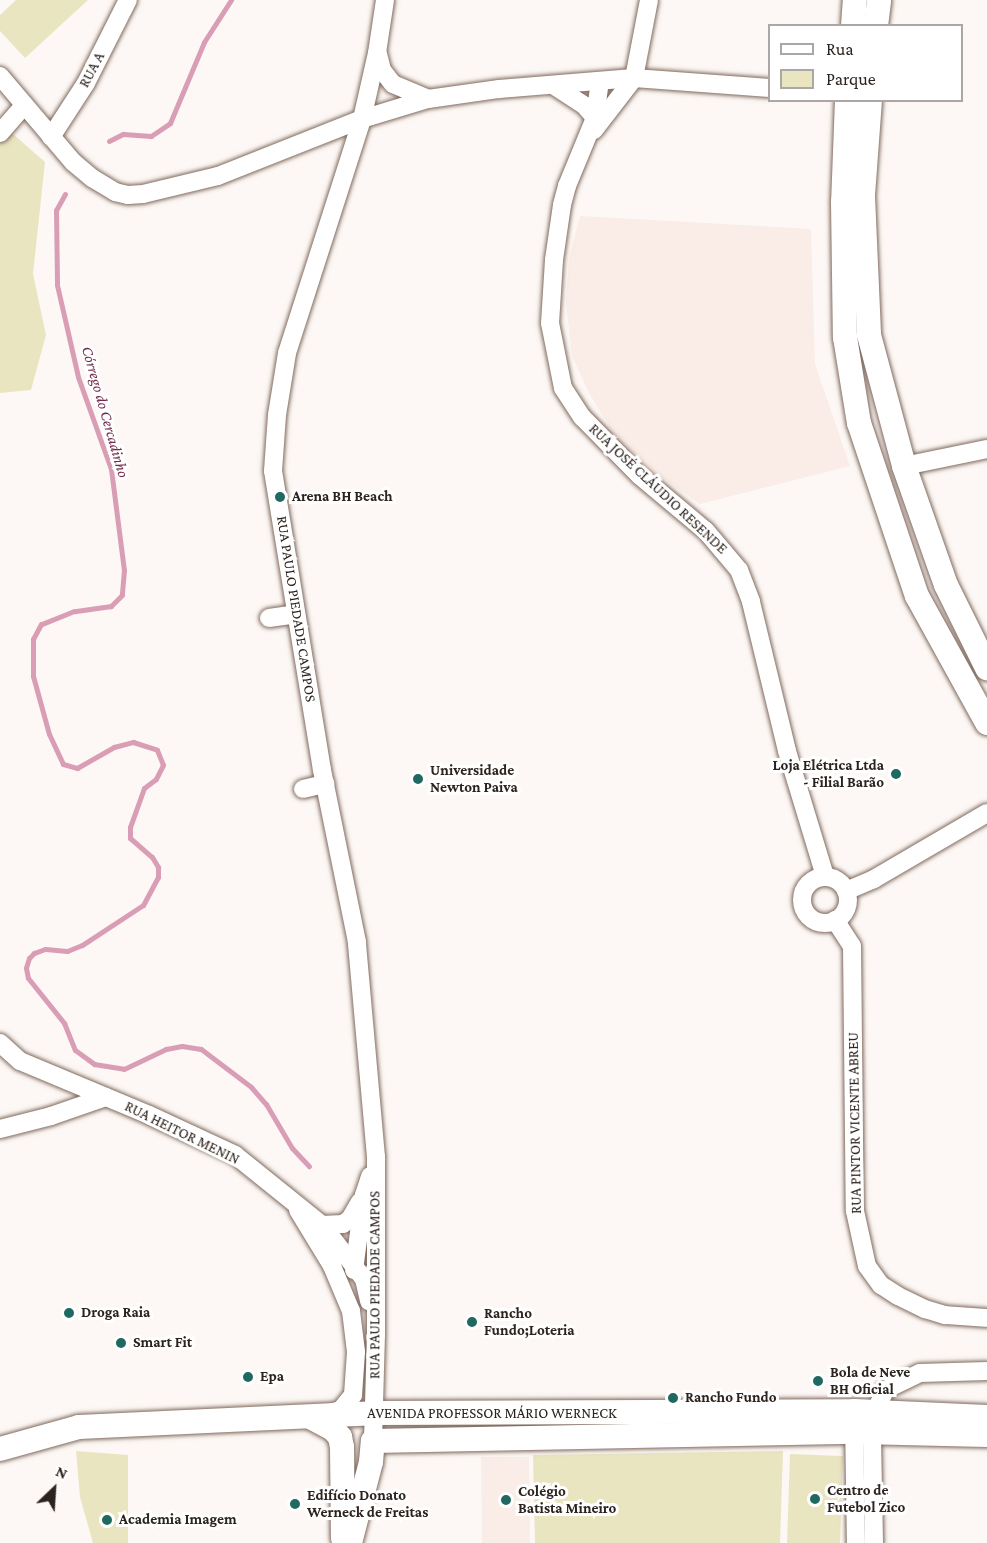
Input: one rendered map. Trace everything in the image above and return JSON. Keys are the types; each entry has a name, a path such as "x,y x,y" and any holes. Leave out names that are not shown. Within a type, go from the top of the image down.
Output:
{"main road":[{"path":"853,24 855,0"},
{"path":"876,24 879,0"},
{"path":"847,102 843,202 845,337 859,423 917,596 987,723"},
{"path":"870,102 863,196 869,335 904,466 946,585 987,668"},
{"path":"859,423 871,451 904,466"},
{"name":"AVENIDA PROFESSOR MÁRIO WERNECK","path":"0,1449 79,1427 312,1418 373,1413 863,1423 987,1435"},
{"name":"AVENIDA PROFESSOR MÁRIO WERNECK","path":"373,1441 987,1417"},
{"path":"312,1418 333,1429 340,1437 343,1543"},
{"path":"351,1543 371,1462 373,1441"}],"street":[{"name":"RUA A","path":"51,137 86,82 128,0"},
{"name":"RUA PAULO PIEDADE CAMPOS","path":"373,1441 376,1335 376,1157 357,942 333,867 325,783 273,471 277,415 287,353 362,119 377,53 384,0"},
{"name":"RUA JOSÉ CLÁUDIO RESENDE","path":"589,137 634,78 649,0"},
{"path":"377,53 382,70 393,84 428,99"},
{"path":"0,76 51,137 92,178 130,202 143,194 218,176 362,119 428,99 634,78 768,88"},
{"name":"RUA JOSÉ CLÁUDIO RESENDE","path":"600,81 595,118 589,137 574,168 562,205 550,323 563,388 582,417 639,475 706,531 739,570 750,602 788,752 825,876"},
{"path":"553,85 585,106 595,118"},
{"path":"0,133 24,105"},
{"path":"904,466 987,449"},
{"path":"269,618 296,614"},
{"path":"303,789 325,783"},
{"path":"846,891 874,879 987,813"},
{"path":"825,876 841,884 846,891 846,908 835,920 816,921 809,916 802,904 802,896 809,883 825,876"},
{"name":"RUA PINTOR VICENTE ABREU","path":"835,920 852,946 855,1211 867,1266 881,1285 925,1309 945,1315 987,1318"},
{"name":"RUA HEITOR MENIN","path":"0,1043 20,1060 235,1155 322,1225 354,1263 364,1279 376,1335"},
{"path":"51,1116 59,1111 64,1099 62,1080"},
{"path":"0,1129 51,1116 106,1097"},
{"name":"RUA PAULO PIEDADE CAMPOS","path":"351,1311 354,1263 364,1195 376,1157"},
{"path":"322,1225 343,1224 350,1219 364,1195"},
{"name":"RUA HEITOR MENIN","path":"292,1201 332,1266 351,1311 356,1353 353,1395 341,1410 312,1418"},
{"path":"856,1543 863,1423 885,1390 920,1373 987,1371"},
{"path":"863,1423 874,1543"}],"shaded area":[{"path":"580,216 811,229 815,364 850,466 700,504 649,469 613,433 588,391 572,356 566,302 569,258"},
{"name":"Colégio Batista Mineiro","path":"481,1457 529,1457 530,1543 482,1543"}],"green space":[{"path":"16,0 88,0 25,58 0,31 0,15"},
{"path":"6,128 45,162 33,274 46,335 31,390 0,393 0,138"},
{"name":"Academia Imagem","path":"76,1451 128,1455 128,1543 93,1543 80,1497"},
{"path":"783,1451 780,1543 535,1543 533,1455"},
{"name":"Centro de Futebol Zico","path":"790,1454 843,1456 840,1543 787,1543"}],"waterway":[{"name":"Córrego do Cercadinho","path":"109,141 123,134 151,136 170,123 204,42 231,0"},
{"name":"Córrego do Cercadinho","path":"65,194 56,210 57,285 78,377 111,469 124,570 122,595 111,606 74,611 41,624 33,639 33,676 49,734 63,764 77,768 114,747 133,742 157,750 163,765 156,779 144,788 130,827 130,838 152,857 158,867 158,877 143,905 82,945 67,951 45,949 34,953 29,958 26,968 28,978 64,1023 75,1050 94,1064 124,1069 166,1049 182,1046 201,1049 251,1087 266,1104 292,1148 309,1166"}],"place":[{"name":"Arena BH Beach","path":"280,497"},
{"name":"Loja Elétrica Ltda - Filial Barão","path":"896,774"},
{"name":"Universidade Newton Paiva","path":"418,779"},
{"name":"Droga Raia","path":"69,1313"},
{"name":"Rancho Fundo;Loteria","path":"472,1322"},
{"name":"Smart Fit","path":"121,1343"},
{"name":"Epa","path":"248,1377"},
{"name":"Bola de Neve BH Oficial","path":"818,1381"},
{"name":"Rancho Fundo","path":"673,1398"},
{"name":"Centro de Futebol Zico","path":"815,1499"},
{"name":"Colégio Batista Mineiro","path":"506,1500"},
{"name":"Edifício Donato Werneck de Freitas","path":"295,1504"},
{"name":"Academia Imagem","path":"107,1520"}]}
